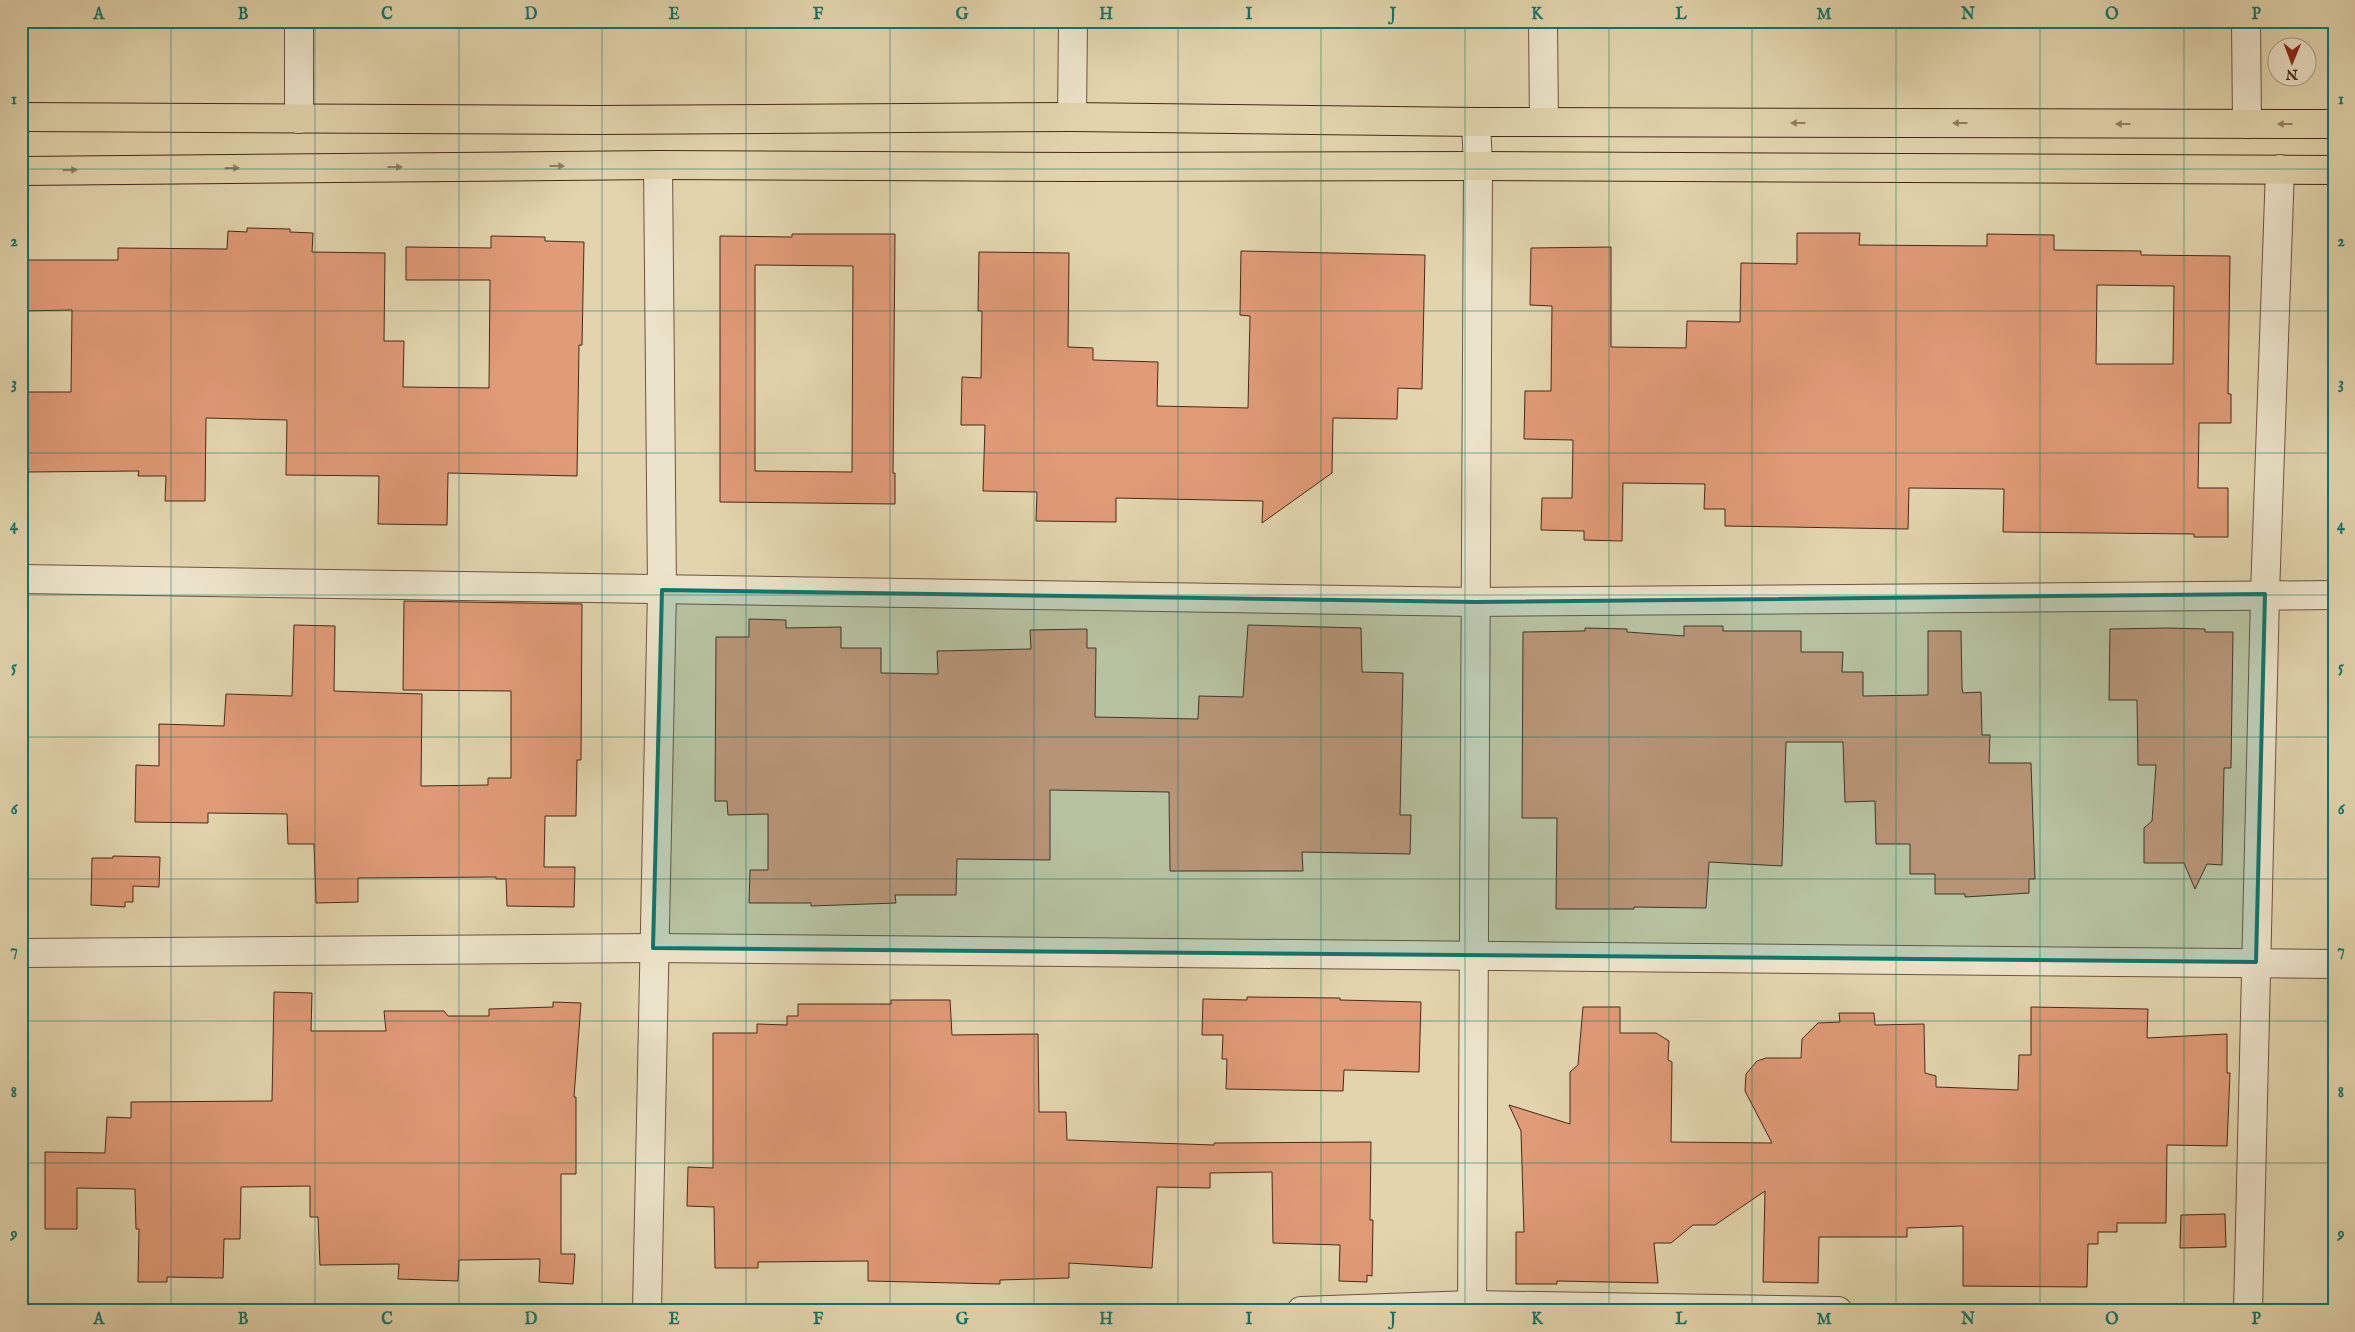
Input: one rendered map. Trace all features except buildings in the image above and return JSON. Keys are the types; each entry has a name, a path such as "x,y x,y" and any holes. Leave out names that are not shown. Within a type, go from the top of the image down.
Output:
{"main road":[{"path":"21,118 596,120 1072,117 1476,122 2334,124"},
{"path":"21,171 658,165 2334,170"}],"street":[{"path":"298,21 299,119"},
{"path":"1072,117 1073,21"},
{"path":"1544,21 1544,122"},
{"path":"2246,21 2247,124"},
{"path":"1472,1308 1478,166 1476,122"},
{"path":"647,1311 653,948 662,590 658,165"},
{"path":"2248,1311 2265,594 2280,169"},
{"path":"21,579 1475,602 2265,594 2334,595"},
{"path":"21,953 653,948 2334,964"},
{"path":"1301,1311 1472,1308 1838,1311"}],"highlighted area":[{"path":"662,590 1475,602 2265,594 2256,962 653,948"}]}
